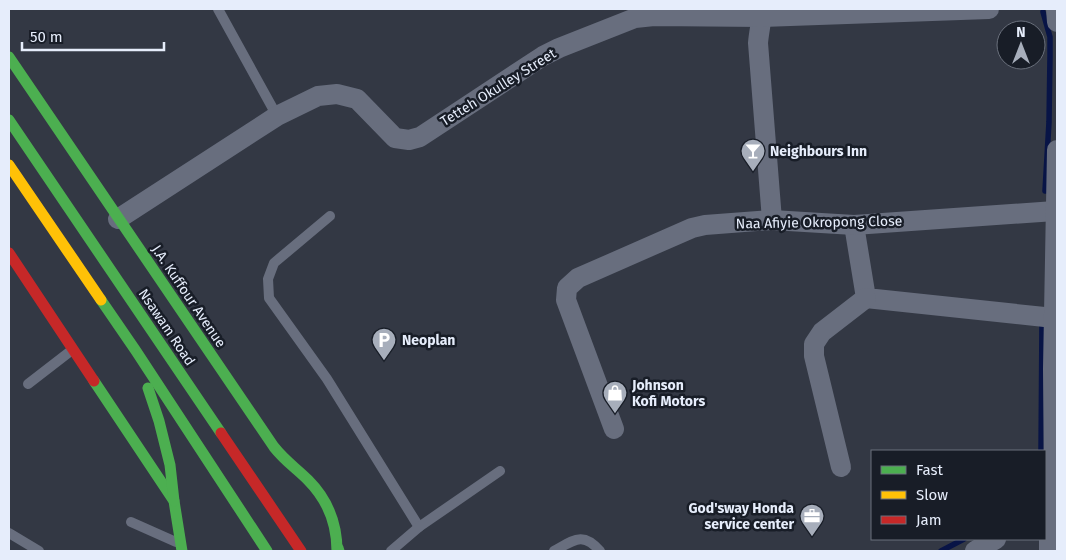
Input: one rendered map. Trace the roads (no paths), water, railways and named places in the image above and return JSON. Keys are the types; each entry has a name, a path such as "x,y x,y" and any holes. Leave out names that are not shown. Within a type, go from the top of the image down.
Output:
{"main road":[{"name":"J.A. Kuffour Avenue","path":"9,58 274,447 320,494 330,512 335,528 338,550"},
{"name":"Nsawam Road","path":"9,120 301,551"},
{"path":"9,165 136,351 266,551"},
{"path":"9,253 174,501"},
{"path":"136,351 159,421 170,465 180,549"}],"street":[{"name":"Tetteh Okulley Street","path":"118,220 277,116 318,96 337,94 357,99 395,138 409,140 420,137 543,56 634,18 762,13 988,9"},
{"path":"1056,9 1057,22"},
{"path":"762,13 758,43 772,220"},
{"path":"1049,551 1047,510 1054,491 1055,470 1054,318 1057,150"},
{"name":"Naa Afiyie Okropong Close","path":"614,429 566,300 567,288 578,278 692,228 705,225 772,220 854,224 1056,211"},
{"path":"854,224 866,298"},
{"path":"841,467 814,356 814,344 822,332 866,298 1054,318"},
{"path":"975,551 994,540"}],"lane":[{"path":"218,9 277,116"},
{"path":"330,216 274,263 268,279 269,298 327,379 419,527"},
{"path":"28,384 73,350"},
{"path":"391,551 419,527 500,471"},
{"path":"131,522 180,549"},
{"path":"9,533 39,551"},
{"path":"554,551 581,538 593,542 600,551"}],"waterway":[{"path":"1043,12 1050,37 1049,122 1045,191"},
{"path":"1041,450 1042,319"},
{"path":"941,551 962,540"}],"place":[{"name":"Neighbours Inn","path":"753,172"},
{"name":"Neoplan","path":"384,361"},
{"name":"Johnson Kofi Motors","path":"615,414"},
{"name":"God'sway Honda service center","path":"812,537"}]}
